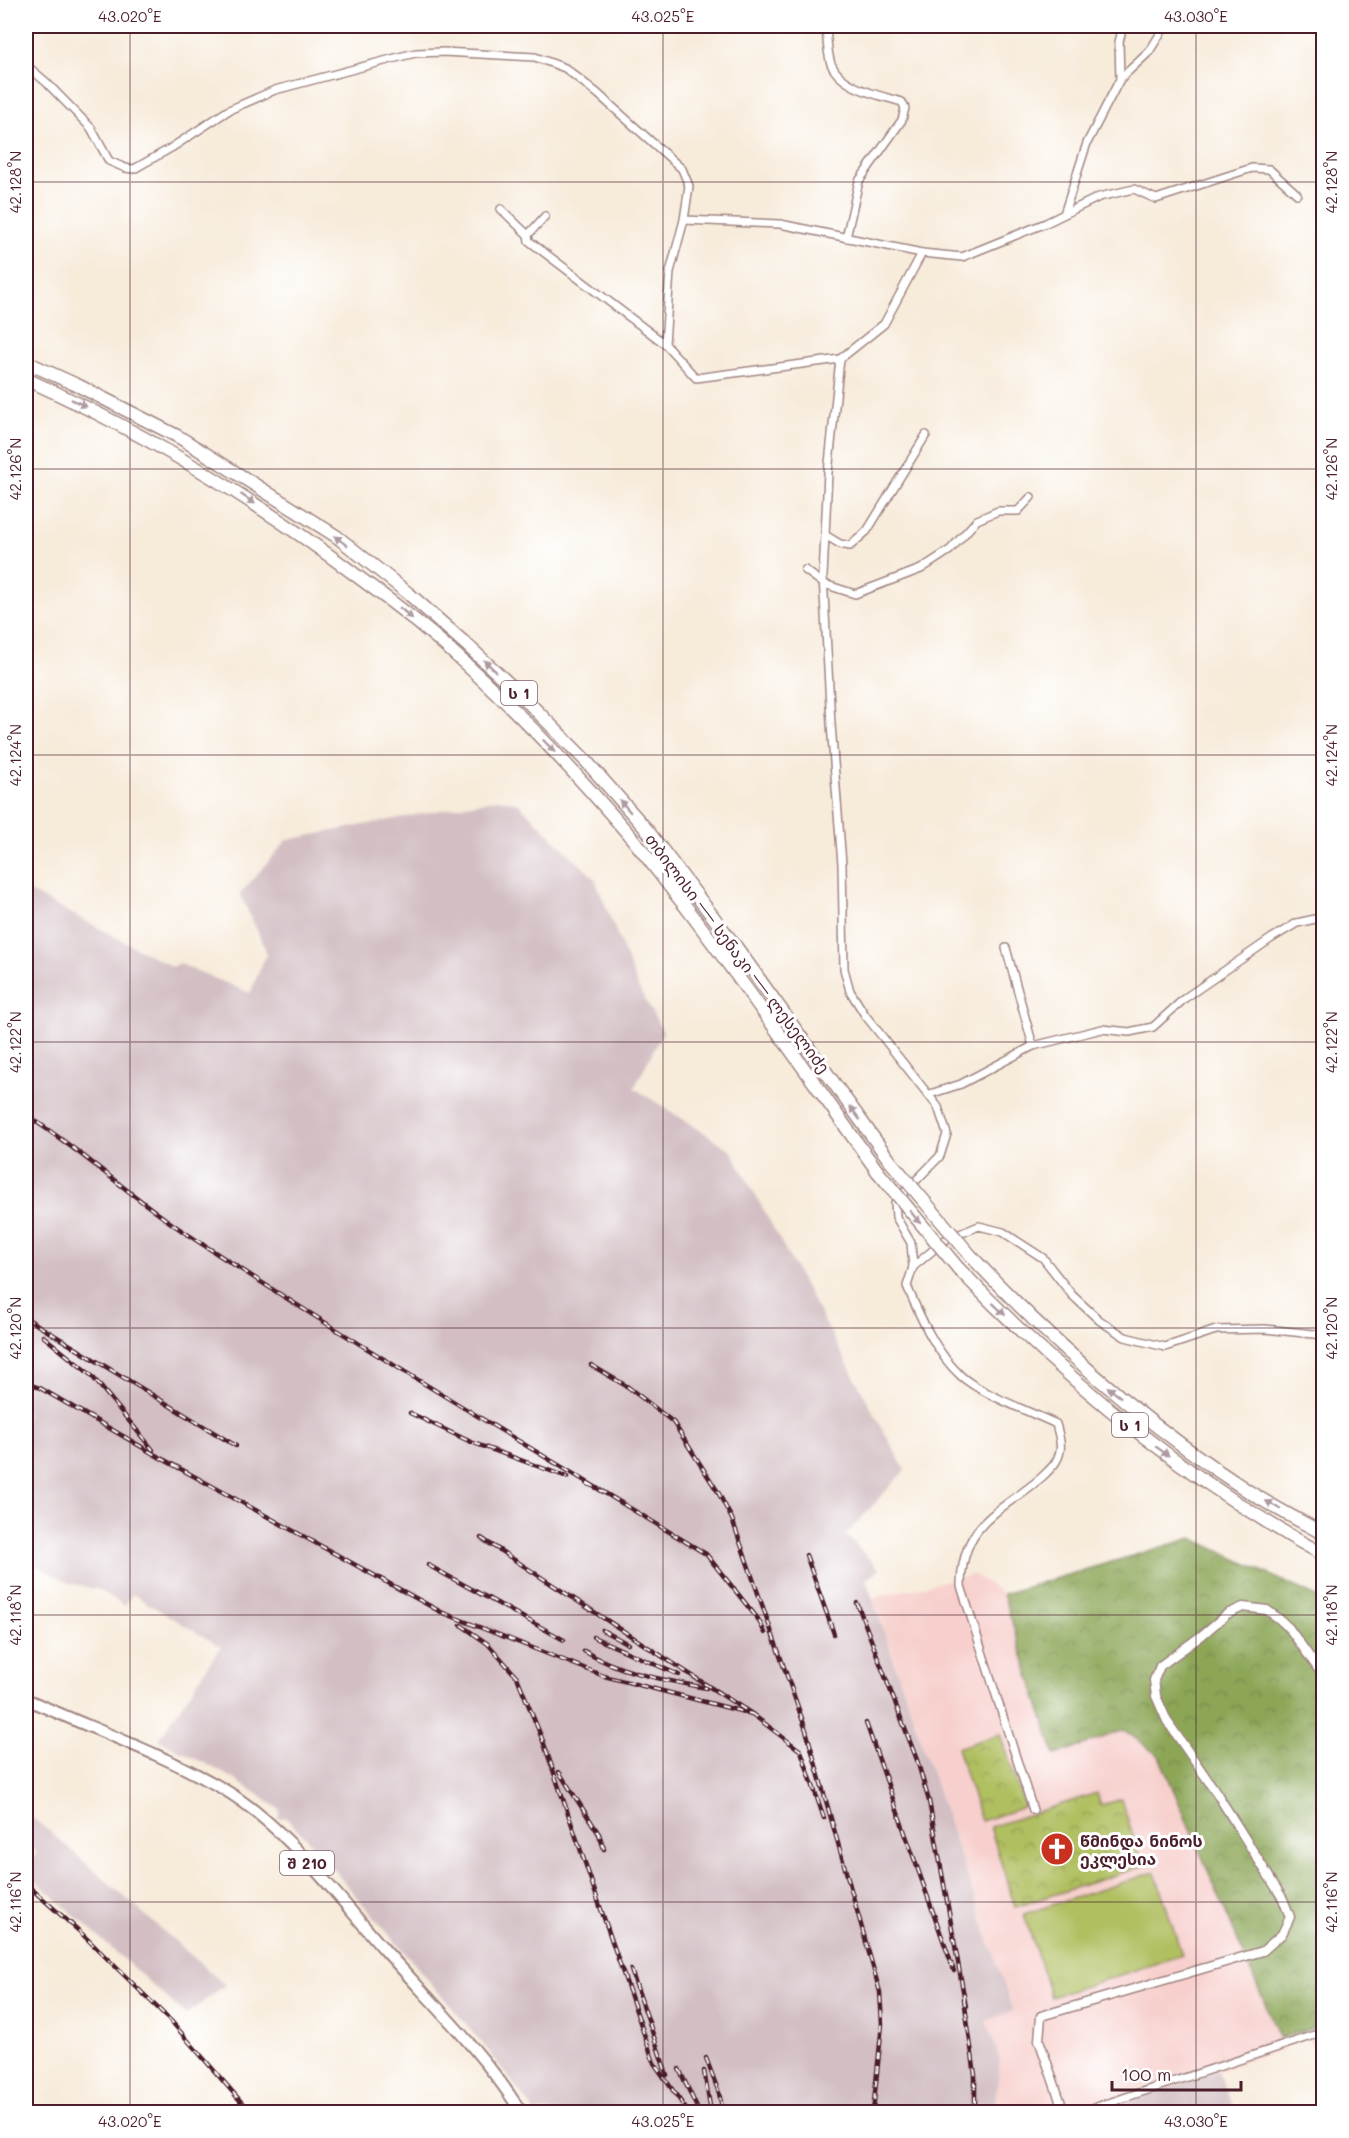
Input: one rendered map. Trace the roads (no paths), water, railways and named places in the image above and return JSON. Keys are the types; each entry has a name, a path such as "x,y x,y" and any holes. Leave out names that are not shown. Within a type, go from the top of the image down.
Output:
{"highway":[{"name":"თბილისი — სენაკი — ლესელიძე","path":"26,362 80,386 179,437 316,524 409,594 468,646 523,697 586,761 647,830 736,947 890,1161 1002,1289 1084,1368 1175,1440 1240,1485 1323,1534"},
{"name":"თბილისი — სენაკი — ლესელიძე","path":"26,379 78,403 171,452 236,491 327,553 401,609 458,657 576,774 633,840 723,956 878,1172 958,1268 984,1295 1069,1374 1154,1445 1242,1506 1323,1555"}],"main road":[{"name":"შ 210","path":"26,1699 149,1752 221,1788 256,1813 316,1873 483,2059 521,2112"}],"street":[{"path":"826,26 831,64 839,76 854,86 902,102 905,108 902,120 859,182 846,238"},
{"path":"1120,79 1119,42 1123,26"},
{"path":"1064,214 1087,143 1120,79 1149,52 1165,26"},
{"path":"26,65 91,128 109,161 124,168 134,169 230,110 275,90 416,53 443,52 535,57 565,68 597,93 682,169 689,186 684,220 670,272 665,344"},
{"path":"684,220 780,224 922,253 962,257 1064,214 1099,196 1134,189 1156,198 1252,168 1269,169 1297,194"},
{"path":"501,209 528,235 529,241 665,344 696,378 840,359 884,324 922,253"},
{"path":"528,235 545,216"},
{"path":"840,359 828,473 824,584 831,724 842,864 844,969 850,991 865,1015 930,1094 938,1107 947,1134 940,1156 895,1202 896,1217 911,1243 913,1267 907,1286 914,1304 940,1350 962,1377 989,1393 1056,1424 1061,1449 1056,1464 988,1517 967,1546 962,1567 962,1586 1033,1810"},
{"path":"825,535 850,546 867,531 926,435"},
{"path":"805,570 824,584 855,594 921,569 950,550 976,520 998,511 1018,511 1031,497"},
{"path":"930,1094 961,1084 1034,1046 1102,1029 1130,1032 1153,1027 1185,998 1272,938 1297,923 1323,917"},
{"path":"1006,948 1034,1046"},
{"path":"913,1267 945,1240 979,1226 1003,1232 1043,1258 1072,1295 1099,1320 1125,1337 1165,1347 1216,1330 1265,1329 1323,1333"},
{"path":"1064,2112 1039,2040 1041,2016 1263,1951 1282,1934 1290,1917 1283,1899 1216,1792 1167,1721 1156,1696 1154,1680 1160,1666 1227,1614 1242,1607 1249,1607 1268,1610 1289,1628 1323,1677"},
{"path":"1081,2112 1323,2032"}],"railway":[{"path":"26,1115 190,1236 340,1332 595,1487"},
{"path":"26,1318 236,1446"},
{"path":"43,1336 91,1375 153,1450"},
{"path":"591,1365 628,1387 673,1422 718,1492 732,1519 806,1730 880,1992 882,2024 873,2112"},
{"path":"26,1383 40,1388 159,1457 441,1612 604,1676 752,1714"},
{"path":"410,1413 471,1442 567,1477"},
{"path":"587,1484 706,1554 758,1619 765,1633"},
{"path":"481,1538 752,1714 801,1751 824,1818"},
{"path":"806,1555 834,1634"},
{"path":"428,1565 564,1640"},
{"path":"857,1603 917,1760 929,1801 966,2007"},
{"path":"461,1625 488,1644 517,1677 543,1741 654,2063 688,2112"},
{"path":"602,1630 628,1644"},
{"path":"593,1637 679,1675"},
{"path":"584,1651 628,1670 706,1688"},
{"path":"866,1723 954,1971"},
{"path":"559,1772 599,1834 604,1849"},
{"path":"26,1884 79,1931 171,2021 250,2112"},
{"path":"631,1970 667,2075"},
{"path":"964,1999 975,2075 975,2112"},
{"path":"706,2058 719,2093 723,2112"},
{"path":"679,2069 699,2112"},
{"path":"704,2071 711,2112"}],"place":[{"name":"წმინდა ნინოს ეკლესია","path":"1057,1849"}]}
